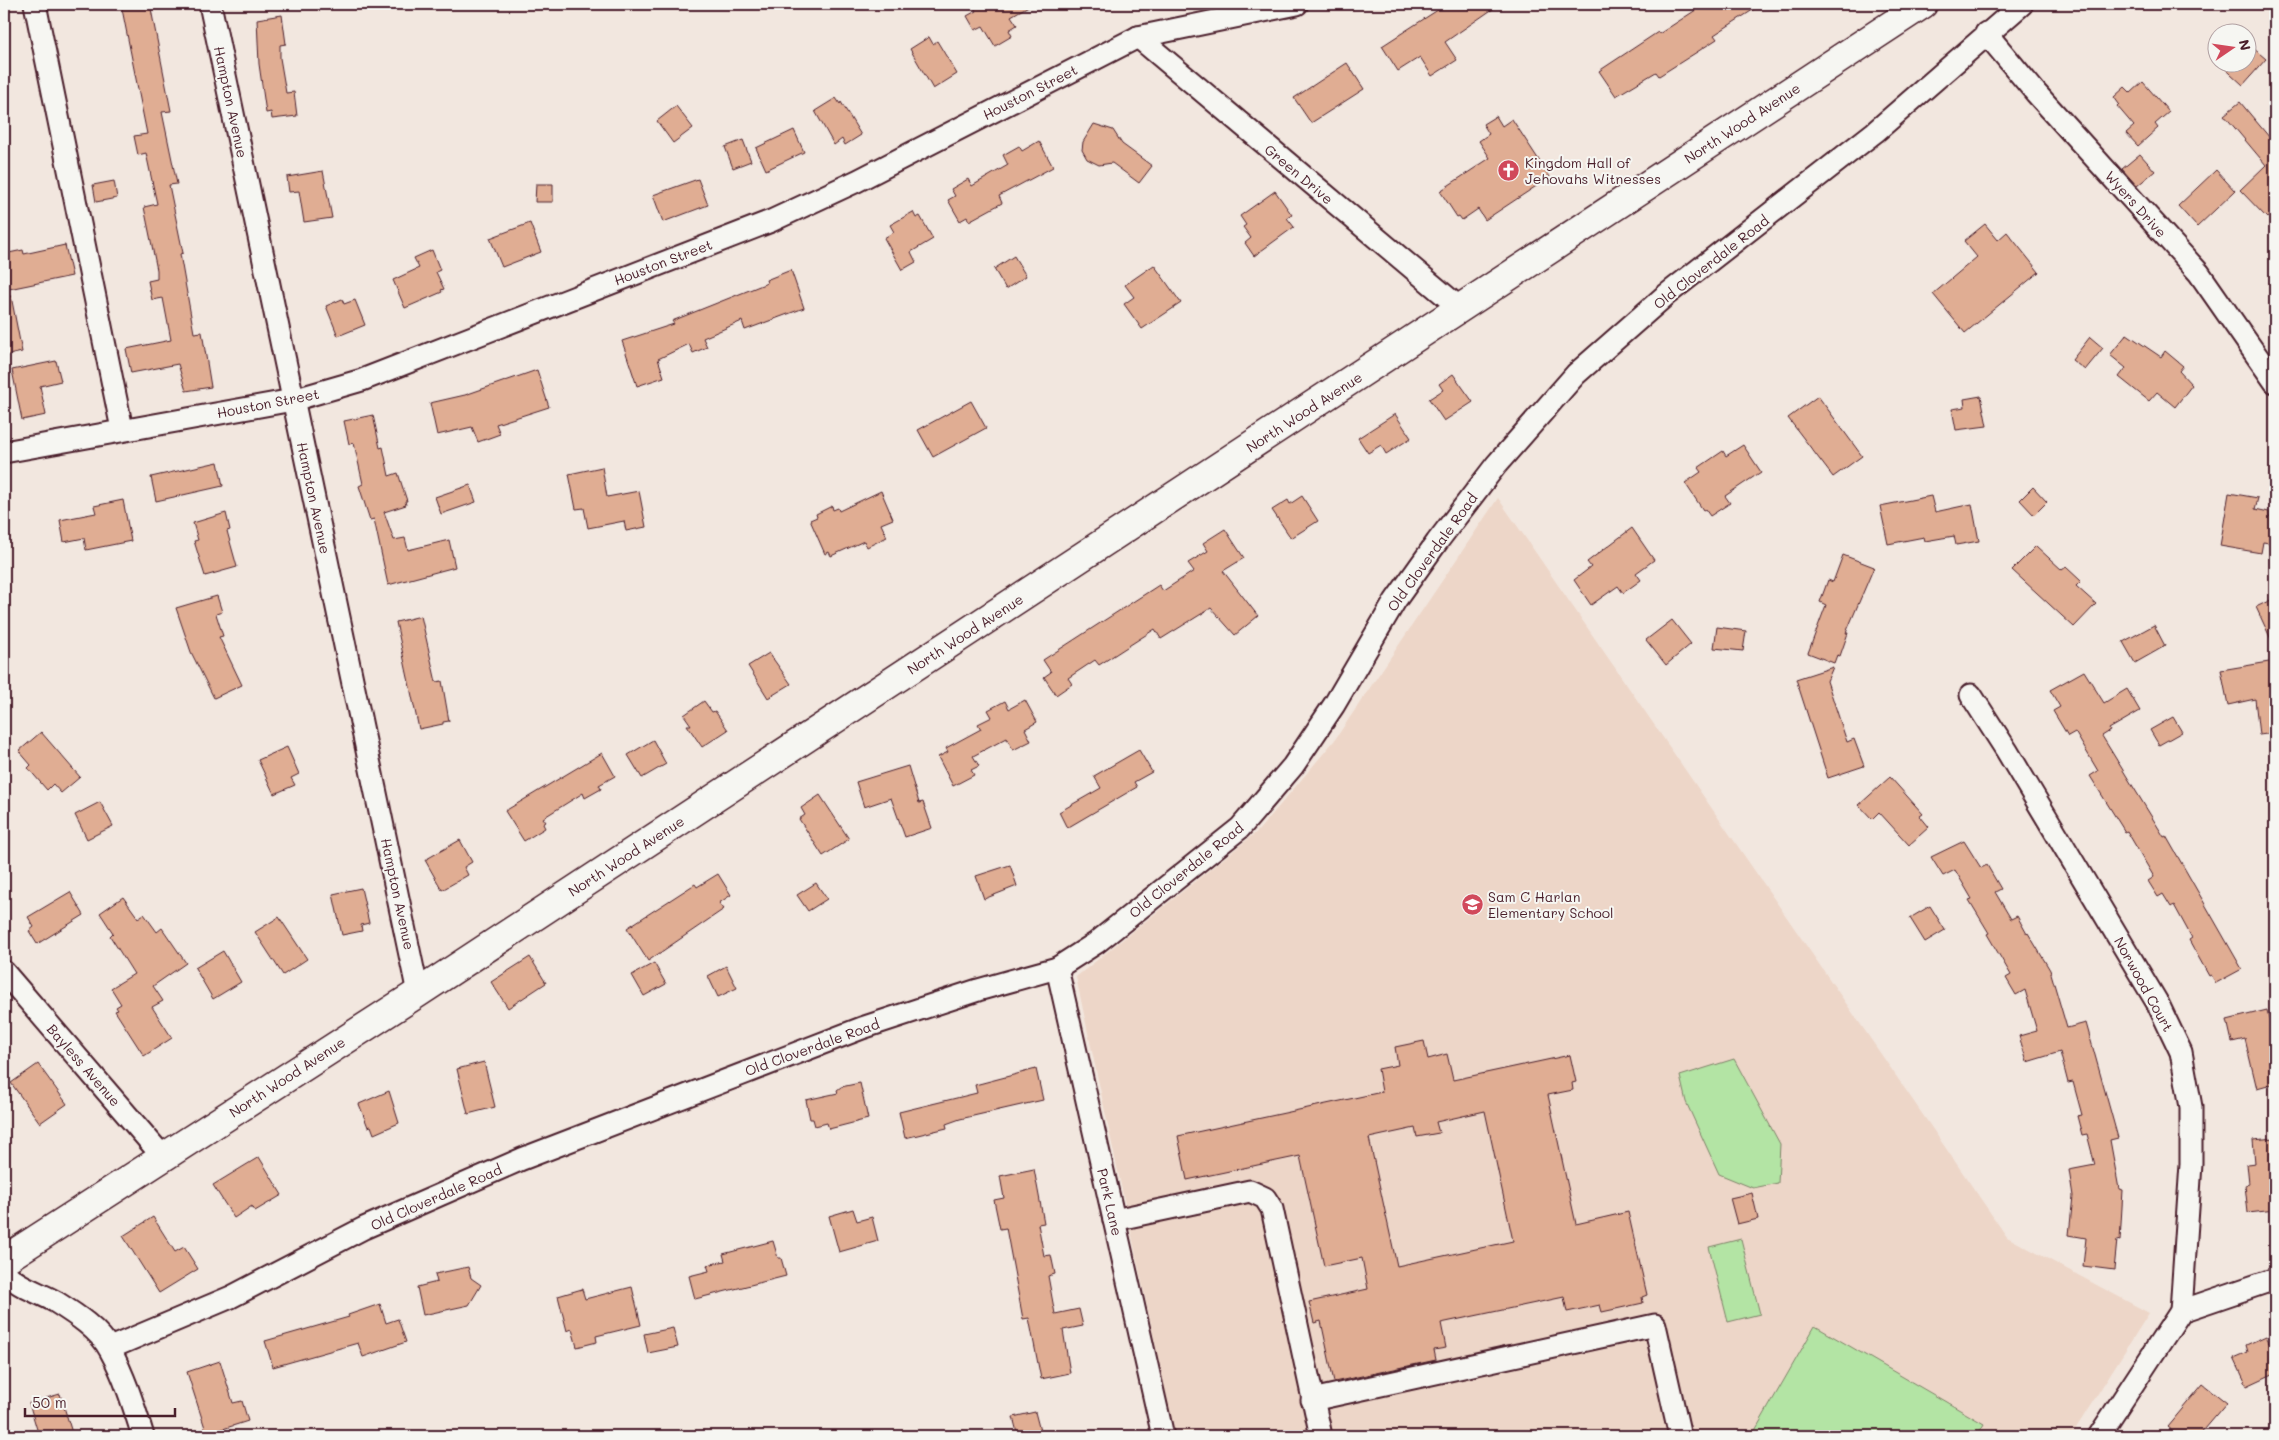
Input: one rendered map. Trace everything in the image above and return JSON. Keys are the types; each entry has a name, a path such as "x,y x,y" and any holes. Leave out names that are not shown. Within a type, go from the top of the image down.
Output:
{"main road":[{"name":"North Wood Avenue","path":"4,1260 418,993 1923,4"}],"street":[{"path":"35,4 122,429"},
{"name":"Hampton Avenue","path":"210,4 418,993"},
{"name":"Houston Street","path":"4,452 122,429 293,400 362,380 771,221 857,181 1138,37 1259,7 1297,4"},
{"name":"Old Cloverdale Road","path":"110,1348 231,1297 364,1228 522,1160 862,1028 978,990 1057,968 1096,942 1240,828 1308,746 1395,601 1438,542 1502,458 1576,374 1666,294 1875,132 1986,33 2022,4"},
{"name":"Wyers Drive","path":"1986,33 2036,93 2199,274 2275,382"},
{"name":"Green Drive","path":"1138,37 1461,309"},
{"name":"Norwood Court","path":"1971,695 2007,750 2158,1004 2181,1052 2191,1107 2191,1164 2181,1311"},
{"name":"Park Lane","path":"1057,968 1163,1436"},
{"name":"Bayless Avenue","path":"4,972 164,1158"},
{"path":"1114,1220 1250,1191 1265,1198 1272,1209 1321,1436"},
{"path":"4,1271 10,1278 55,1302 85,1322 110,1348 129,1393 143,1436"},
{"path":"2099,1436 2181,1311 2275,1279"},
{"path":"1312,1400 1655,1325 1680,1436"}],"shaded area":[{"name":"Sam C Harlan Elementary School","path":"1498,498 2007,1237 2149,1313 2071,1436 1175,1436 1076,977 1258,831 1334,741"}],"green space":[{"path":"1734,1059 1780,1144 1778,1183 1753,1188 1719,1174 1686,1102 1680,1076"},
{"path":"1741,1239 1760,1314 1728,1322 1709,1247"},
{"path":"1815,1326 1984,1424 1977,1436 1758,1436 1753,1434"}],"building":[{"path":"121,4 150,4 171,111 162,112 177,184 169,185 183,253 180,254 194,333 202,332 211,387 186,391 178,364 131,373 126,349 171,340 163,298 152,300 148,281 157,279 157,270 144,207 157,204 146,153 138,155 134,136 147,134"},
{"path":"972,4 1032,4 1011,16 1017,25 1009,30 1012,36 995,46 983,26 975,30 967,16 976,11"},
{"path":"1447,4 1500,4 1445,42 1457,60 1432,76 1420,57 1398,71 1382,46"},
{"path":"1705,4 1762,4 1714,35 1717,39 1659,76 1656,72 1616,96 1599,71"},
{"path":"282,15 286,44 280,45 280,58 286,93 294,92 297,116 272,119 271,112 266,113 259,64 257,19"},
{"path":"929,37 933,44 937,41 957,74 933,89 910,49"},
{"path":"2256,50 2266,59 2256,70"},
{"path":"1347,63 1364,89 1311,123 1294,98"},
{"path":"2229,72 2254,72 2243,85"},
{"path":"2143,82 2169,112 2155,124 2158,128 2138,146 2126,133 2134,126 2117,106 2119,104 2114,97 2125,87 2131,93"},
{"path":"836,98 840,104 841,102 861,135 845,145 842,139 834,145 815,111"},
{"path":"2240,102 2275,144 2275,211 2267,218 2240,190 2266,165 2224,115"},
{"path":"676,106 693,128 673,143 657,121"},
{"name":"Kingdom Hall of Jehovahs Witnesses","path":"1496,116 1502,126 1512,119 1550,177 1485,220 1478,209 1462,220 1459,216 1457,217 1440,191 1490,158 1479,141 1489,134 1483,124"},
{"path":"1094,124 1113,130 1122,144 1152,166 1139,183 1112,163 1099,165 1087,159 1082,150 1083,142"},
{"path":"794,130 804,152 766,170 756,148"},
{"path":"743,140 751,161 733,168 725,147"},
{"path":"1039,141 1053,167 999,196 1002,203 969,221 967,217 960,221 948,200 955,196 951,189 968,179 972,186 1008,165 1003,155 1019,146 1022,151"},
{"path":"2140,154 2155,171 2137,186 2122,169"},
{"path":"2216,170 2235,191 2197,227 2178,206"},
{"path":"323,171 332,218 304,222 299,191 289,192 287,177"},
{"path":"698,179 708,205 663,222 653,195"},
{"path":"114,181 117,198 96,202 93,185"},
{"path":"536,184 553,184 553,202 535,202"},
{"path":"1275,191 1292,215 1287,218 1294,227 1254,256 1245,243 1251,238 1243,227 1246,225 1240,216"},
{"path":"913,212 916,218 920,216 933,239 911,252 916,262 902,270 884,238 894,232 890,225"},
{"path":"530,223 541,252 502,267 490,238"},
{"path":"1985,224 1998,240 2007,232 2039,272 1965,333 1933,294 1977,257 1964,241"},
{"path":"65,245 72,276 4,290 4,254 23,250 24,254"},
{"path":"432,250 440,270 436,272 444,289 441,290 442,292 405,308 393,280 419,268 414,258"},
{"path":"1014,256 1026,276 1006,289 994,269"},
{"path":"1154,265 1181,303 1142,329 1124,304 1134,297 1125,285"},
{"path":"791,270 804,308 745,330 742,321 703,338 707,347 693,353 689,344 658,359 664,377 637,386 622,341 674,324 672,321 767,283 766,280"},
{"path":"11,296 22,352 4,356 4,297"},
{"path":"342,299 344,304 355,300 365,325 338,336 326,306"},
{"path":"2127,334 2161,357 2165,351 2183,366 2179,371 2192,385 2175,407 2157,392 2149,401 2119,377 2126,368 2110,355"},
{"path":"2090,337 2103,348 2085,370 2072,360"},
{"path":"56,361 61,381 40,386 46,415 22,420 12,370"},
{"path":"537,370 549,407 496,424 500,434 478,442 472,427 437,435 430,403 465,395"},
{"path":"1453,374 1473,402 1444,421 1429,399 1443,390 1439,384"},
{"path":"1818,396 1862,456 1833,477 1788,418"},
{"path":"1981,396 1987,426 1956,430 1952,409 1965,407 1964,399"},
{"path":"971,401 986,428 933,457 918,430"},
{"path":"1395,414 1411,438 1386,454 1381,445 1368,453 1358,438"},
{"path":"373,415 380,448 383,447 389,476 398,473 407,501 405,501 406,505 384,512 394,540 405,538 408,550 449,540 455,567 388,585 374,519 370,520 359,486 363,484 354,443 349,444 344,421"},
{"path":"1743,445 1761,472 1725,496 1730,503 1710,516 1705,509 1703,510 1685,483 1701,472 1698,468 1723,451 1726,456"},
{"path":"218,462 223,486 156,501 151,477"},
{"path":"602,467 607,497 639,491 646,527 626,531 624,521 588,528 584,508 576,509 569,474"},
{"path":"470,485 476,502 441,514 435,497"},
{"path":"2033,487 2047,502 2034,515 2020,500"},
{"path":"881,491 893,519 881,524 887,537 867,547 864,541 831,556 829,552 825,554 810,520 817,517 816,514 832,506 833,510 838,508 839,511"},
{"path":"2229,493 2258,498 2255,509 2269,512 2269,516 2275,518 2275,544 2263,542 2261,553 2220,546"},
{"path":"1302,496 1318,521 1291,538 1272,510 1288,500 1290,504"},
{"path":"1931,496 1935,512 1972,504 1979,541 1956,545 1954,536 1925,541 1924,537 1888,544 1880,506"},
{"path":"123,500 131,541 86,550 84,538 64,542 60,520 96,513 94,506"},
{"path":"226,513 230,530 227,531 237,567 205,576 194,541 198,540 193,523"},
{"path":"1632,528 1654,560 1636,573 1641,580 1623,593 1618,586 1591,605 1574,580 1591,567 1587,562"},
{"path":"1225,529 1244,558 1223,571 1258,616 1235,635 1211,608 1161,639 1155,629 1099,665 1095,660 1068,678 1072,684 1056,695 1044,677 1051,672 1043,660 1159,585 1163,591 1194,571 1188,563 1208,551 1203,543"},
{"path":"2036,546 2062,570 2066,567 2081,581 2076,586 2096,604 2074,627 2012,570"},
{"path":"1843,555 1874,567 1846,633 1848,633 1840,656 1837,655 1834,663 1808,653 1826,605 1820,602 1828,580 1833,582"},
{"path":"217,596 222,612 216,614 223,636 219,637 242,685 214,698 191,652 176,608"},
{"path":"2275,598 2275,648 2256,607"},
{"path":"421,616 436,682 442,681 449,721 419,729 396,622"},
{"path":"1672,620 1691,644 1666,665 1646,640"},
{"path":"2154,625 2165,646 2135,663 2123,642"},
{"path":"1717,627 1746,631 1743,651 1714,648"},
{"path":"769,653 791,684 768,698 748,666"},
{"path":"2275,661 2275,733 2259,735 2255,699 2228,705 2221,670"},
{"path":"1833,667 1827,681 1847,742 1854,739 1864,766 1828,778 1796,679"},
{"path":"2084,671 2104,703 2127,689 2140,711 2109,729 2110,731 2102,736 2164,837 2166,836 2242,969 2216,983 2211,975 2209,976 2189,940 2192,938 2174,905 2171,907 2163,894 2158,897 2148,881 2154,877 2127,831 2125,832 2090,776 2098,771 2075,732 2068,736 2053,711 2060,707 2050,690"},
{"path":"1025,700 1037,722 1025,729 1031,741 1013,750 1007,738 973,756 979,766 971,770 974,775 953,786 938,757 948,752 946,748 981,729 978,724 992,717 988,710 1005,701 1009,709"},
{"path":"704,701 712,712 715,711 728,730 702,747 687,725 691,725 684,715"},
{"path":"2173,717 2182,732 2159,745 2150,730"},
{"path":"41,732 80,777 61,793 53,784 47,790 28,768 31,765 19,751"},
{"path":"653,740 666,764 642,778 628,755"},
{"path":"287,747 299,774 291,778 295,785 274,794 258,760"},
{"path":"1139,750 1152,772 1134,782 1137,787 1067,828 1059,812 1101,788 1094,776"},
{"path":"602,753 615,776 599,785 601,789 585,798 583,793 543,818 546,822 543,824 545,828 524,841 505,811"},
{"path":"908,766 919,803 923,802 932,828 905,837 891,798 864,807 856,782"},
{"path":"1890,777 1923,814 1920,816 1929,827 1909,845 1879,812 1872,819 1859,805"},
{"path":"820,795 849,839 823,856 799,819 805,815 801,808"},
{"path":"100,802 113,826 87,839 75,815"},
{"path":"460,840 472,862 464,867 468,875 442,890 425,860"},
{"path":"1964,841 1981,868 1987,865 2001,889 1995,892 2011,919 2017,916 2050,970 2067,1028 2086,1023 2118,1138 2110,1140 2119,1189 2123,1190 2120,1241 2117,1240 2114,1270 2083,1266 2086,1238 2069,1235 2073,1196 2069,1170 2095,1165 2087,1134 2082,1135 2077,1116 2082,1115 2073,1082 2068,1083 2060,1052 2027,1062 2019,1036 2037,1031 2025,990 2016,995 2006,978 2011,975 1987,934 1989,933 1969,900 1972,899 1955,870 1943,876 1931,857"},
{"path":"1010,865 1017,886 984,899 976,876"},
{"path":"718,874 731,895 719,903 724,909 648,961 627,928 695,884 697,887"},
{"path":"816,883 827,899 808,911 797,895"},
{"path":"361,888 369,923 361,925 362,931 342,935 333,894"},
{"path":"70,892 84,915 37,944 29,931 34,927 28,917"},
{"path":"123,897 138,918 144,914 157,932 162,928 186,963 153,986 163,1001 152,1007 172,1038 144,1056 115,1011 118,1010 116,1007 121,1004 111,988 134,974 110,936 113,933 100,913"},
{"path":"1930,906 1945,930 1925,942 1910,918"},
{"path":"279,917 307,959 283,975 255,932"},
{"path":"223,951 241,982 213,999 195,968"},
{"path":"530,957 546,983 508,1008 491,982"},
{"path":"654,963 666,984 644,996 632,975"},
{"path":"726,966 737,988 718,997 708,976"},
{"path":"2267,1010 2275,1045 2275,1084 2257,1089 2245,1039 2232,1042 2227,1020"},
{"path":"1424,1041 1428,1059 1447,1054 1453,1080 1570,1055 1576,1082 1572,1083 1573,1090 1548,1095 1576,1224 1628,1212 1647,1295 1642,1297 1643,1303 1602,1312 1600,1305 1567,1312 1564,1297 1441,1323 1446,1348 1434,1350 1436,1360 1334,1382 1321,1321 1314,1323 1309,1302 1368,1289 1362,1258 1324,1266 1300,1156 1187,1180 1178,1136 1382,1092 1378,1069 1398,1065 1395,1047","holes":["1485,1111 1513,1241 1397,1266 1369,1138 1415,1128 1417,1137 1439,1133 1436,1122"]},
{"path":"484,1062 495,1107 468,1114 457,1069"},
{"path":"38,1064 67,1104 40,1123 11,1083"},
{"path":"1036,1069 1043,1100 960,1119 946,1124 947,1128 905,1138 899,1112 977,1093 975,1085"},
{"path":"860,1083 868,1119 829,1129 827,1123 815,1126 813,1119 810,1119 806,1100 838,1093 837,1090 841,1087"},
{"path":"389,1091 399,1123 374,1134 371,1126 368,1127 359,1104"},
{"path":"2275,1138 2275,1210 2248,1213 2245,1185 2249,1184 2247,1164 2255,1163 2253,1140"},
{"path":"259,1157 282,1195 255,1211 252,1206 234,1218 213,1185"},
{"path":"1034,1169 1044,1223 1038,1224 1044,1256 1051,1255 1055,1274 1048,1276 1055,1314 1079,1309 1083,1326 1063,1330 1070,1373 1041,1379 1029,1318 1023,1319 1006,1228 1000,1229 994,1200 1004,1198 1000,1176"},
{"path":"1752,1193 1758,1219 1737,1224 1730,1198"},
{"path":"853,1209 857,1221 872,1217 878,1241 839,1252 829,1216"},
{"path":"153,1217 175,1252 184,1247 198,1269 159,1293 123,1236"},
{"path":"773,1241 778,1258 781,1258 786,1276 695,1299 689,1276 709,1271 707,1265 725,1261 723,1254"},
{"path":"468,1267 471,1278 481,1285 469,1305 423,1315 417,1287 437,1282 435,1274"},
{"path":"632,1287 641,1325 596,1336 597,1342 577,1347 572,1329 567,1331 558,1296 582,1289 585,1299"},
{"path":"380,1304 386,1323 398,1319 406,1342 363,1357 358,1343 273,1367 265,1341 349,1317 348,1315"},
{"path":"673,1328 678,1347 648,1353 644,1334"},
{"path":"2266,1336 2269,1342 2275,1339 2275,1373 2247,1386 2234,1358 2248,1352 2246,1345"},
{"path":"220,1361 233,1403 242,1401 248,1421 207,1434 187,1372"},
{"path":"2203,1384 2227,1403 2199,1436 2178,1436 2167,1427"},
{"path":"60,1394 73,1436 39,1436 29,1403"},
{"path":"1035,1412 1040,1431 1018,1436 1013,1417"}],"place":[{"name":"Kingdom Hall of Jehovahs Witnesses","path":"1509,170"},
{"name":"Sam C Harlan Elementary School","path":"1472,904"}]}
